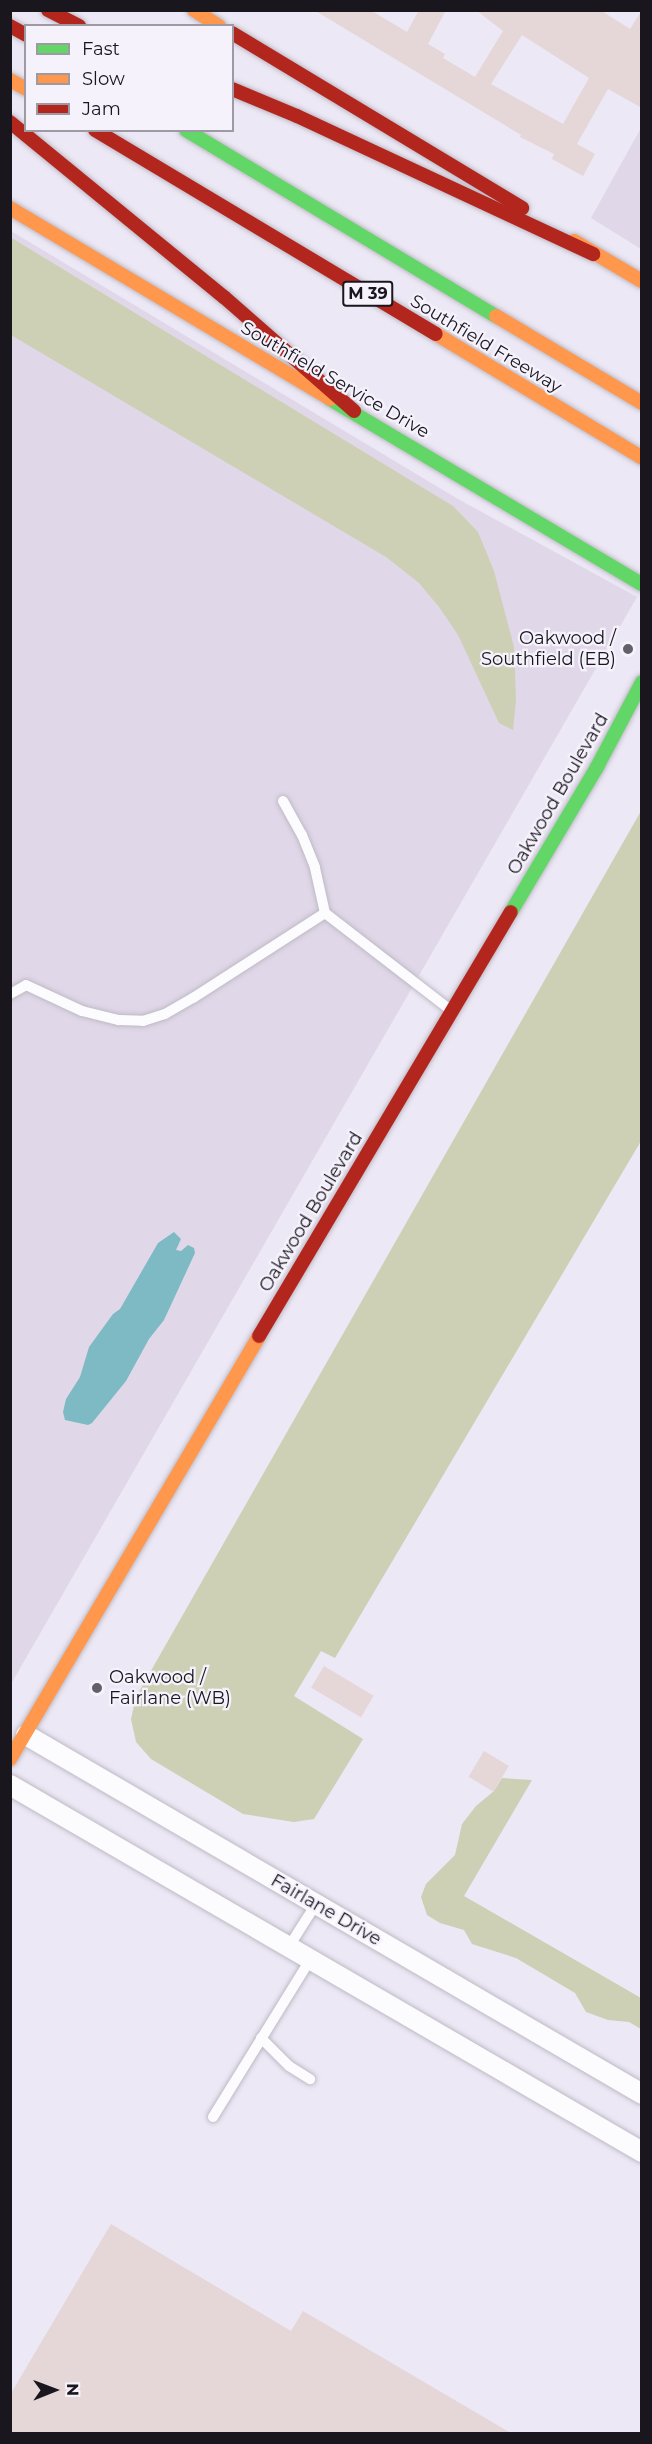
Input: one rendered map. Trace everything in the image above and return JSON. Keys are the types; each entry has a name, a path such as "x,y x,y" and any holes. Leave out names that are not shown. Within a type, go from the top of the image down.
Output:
{"main road":[{"path":"48,10 75,24"},
{"path":"198,11 216,24"},
{"path":"10,26 24,34"},
{"path":"234,34 432,152 593,254 642,281"},
{"path":"10,80 24,88"},
{"path":"234,90 297,116 593,254"},
{"path":"10,122 224,297 354,411"},
{"name":"Southfield Freeway","path":"98,132 642,458"},
{"name":"Southfield Freeway","path":"189,132 642,403"},
{"name":"Southfield Service Drive","path":"10,208 642,584"},
{"path":"614,568 636,566"},
{"name":"Oakwood Boulevard","path":"10,1759 18,1730 98,1607 597,767 642,682"}],"street":[{"name":"Fairlane Drive","path":"18,1730 642,2094"},
{"path":"10,1785 642,2152"}],"lane":[{"path":"283,801 302,835 315,868 325,913 452,1011"},
{"path":"10,994 26,985 82,1011 119,1020 143,1021 165,1014 194,998 325,913"},
{"path":"288,1948 316,1904"},
{"path":"213,2117 310,1960"},
{"path":"261,2038 290,2066 310,2079"}],"shaded area":[{"path":"641,128 641,249 591,218"},
{"path":"11,231 458,499 637,597 11,1684"}],"green space":[{"path":"10,237 453,506 478,532 494,571 514,647 516,700 513,730 499,723 458,635 439,607 419,583 386,557 11,335"},
{"path":"641,811 641,1141 335,1658 321,1651 294,1696 363,1739 314,1819 294,1822 243,1814 151,1759 136,1742 131,1719 136,1697"},
{"path":"502,1778 532,1780 464,1896 641,1998 641,2029 629,2022 608,2020 586,2012 575,1993 516,1958 472,1944 464,1930 440,1923 427,1915 421,1897 426,1884 455,1855 462,1824 476,1806 494,1791"}],"water":[{"path":"174,1232 181,1239 176,1250 181,1251 188,1245 194,1248 195,1253 164,1320 149,1339 126,1381 92,1423 88,1425 65,1420 63,1412 66,1399 80,1377 89,1347 113,1314 120,1309 158,1243"}],"building":[{"path":"314,10 370,10 407,32 419,10 446,10 428,44 445,54 443,58 475,77 503,31 476,10 600,10 630,29 642,10 642,108 608,89 577,144 595,154 583,176 552,159 554,154 520,137 521,135","holes":["522,35 589,78 563,124 491,84"]},
{"path":"324,1666 374,1696 361,1717 311,1687"},
{"path":"484,1751 509,1766 493,1792 469,1777"},
{"path":"111,2224 291,2331 303,2311 511,2433 10,2433 10,2395"}],"traffic: fast":[{"path":"189,132 496,316"},
{"path":"330,399 642,584"},
{"path":"511,912 597,767 642,682"}],"traffic: slow":[{"path":"194,10 216,24"},
{"path":"10,80 24,88"},
{"path":"10,208 330,399"},
{"path":"574,241 642,281"},
{"path":"496,316 642,403"},
{"path":"436,334 642,458"},
{"path":"10,1759 259,1336"}],"traffic: jam":[{"path":"48,10 75,24"},
{"path":"10,26 24,34"},
{"path":"234,34 522,208"},
{"path":"234,90 297,116 593,254"},
{"path":"10,122 224,297 354,411"},
{"path":"98,132 436,334"},
{"path":"259,1336 511,912"}],"place":[{"name":"Oakwood / Southfield (EB)","path":"628,649"},
{"name":"Oakwood / Fairlane (WB)","path":"97,1688"}]}
